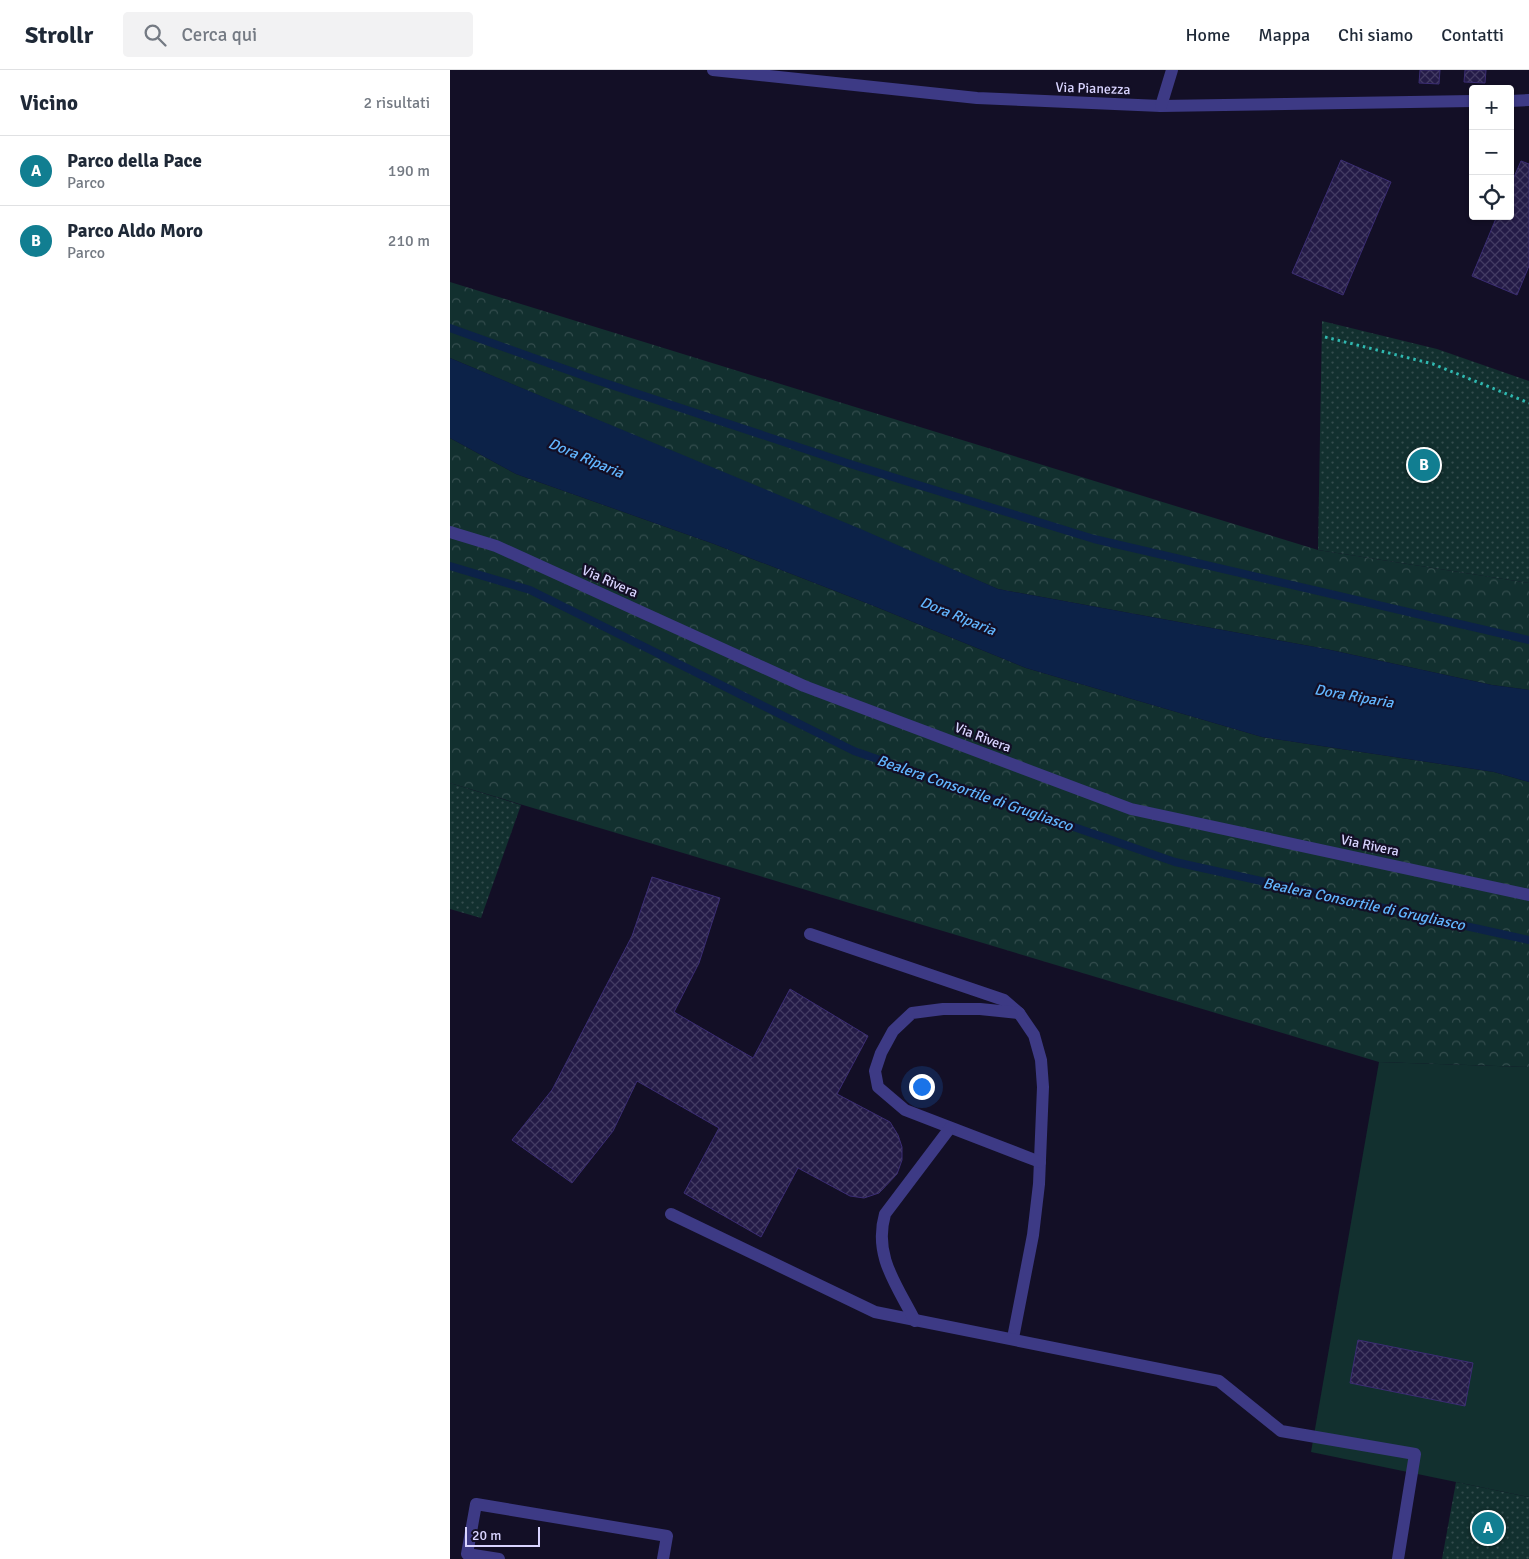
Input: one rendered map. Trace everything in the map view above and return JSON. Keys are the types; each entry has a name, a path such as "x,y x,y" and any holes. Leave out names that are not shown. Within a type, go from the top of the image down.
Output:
{"street":[{"name":"Via Pianezza","path":"713,70 977,98 1161,106 1469,101"},
{"path":"1161,106 1172,70"},
{"path":"1514,101 1529,100"},
{"name":"Via Rivera","path":"450,532 496,546 804,686 1131,808 1529,895"},
{"path":"810,934 1004,1000 1019,1013 1034,1035 1041,1060 1043,1087 1040,1162 1033,1235 1013,1338"},
{"path":"1019,1013 980,1009 943,1009 912,1013 893,1031 881,1052 875,1071 878,1087 905,1110 1040,1162"},
{"path":"914,1321 882,1255 881,1228 885,1214 950,1128"},
{"path":"671,1214 876,1312 914,1321 1013,1338 1219,1381 1280,1431 1415,1454 1398,1559"},
{"path":"498,1559 467,1554 476,1504 666,1536 663,1559"}],"path":[{"path":"1325,337 1432,364 1529,403"}],"green space":[{"path":"450,282 1318,550 1529,583 1529,690 1492,685 1326,649 998,589 450,358"},
{"path":"1322,321 1437,349 1529,381 1529,583 1318,550"},
{"path":"450,438 516,474 714,544 1026,668 1262,737 1494,772 1529,782 1529,1067 1379,1062 450,783"},
{"path":"450,783 521,805 481,918 450,909"},
{"path":"1379,1062 1529,1067 1529,1497 1311,1452"},
{"path":"1456,1482 1529,1497 1529,1559 1442,1559"}],"water":[{"name":"Dora Riparia","path":"450,358 863,530 998,589 1326,649 1492,685 1529,690 1529,782 1494,772 1262,737 1026,668 714,544 516,474 450,438"}],"building":[{"path":"1420,70 1440,70 1439,84 1419,83"},
{"path":"1465,70 1486,70 1485,83 1464,82"},
{"path":"1341,160 1391,182 1343,295 1292,273"},
{"path":"1521,161 1529,164 1529,266 1517,295 1472,276 1495,220 1514,220 1514,177"},
{"path":"652,877 720,898 699,963 674,1012 753,1058 790,989 868,1036 837,1094 890,1122 898,1135 902,1147 902,1160 897,1174 879,1193 864,1198 850,1196 798,1168 761,1237 684,1193 719,1128 637,1081 613,1131 572,1183 512,1140 552,1090 632,936"},
{"path":"1358,1340 1473,1363 1465,1406 1350,1383"}],"waterway":[{"path":"450,328 593,379 847,463 1094,539 1529,640"},
{"name":"Bealera Consortile di Grugliasco","path":"450,566 530,590 854,751 1175,862 1529,940"}],"place":[{"name":"Parco Aldo Moro","path":"1424,465"},
{"name":"Parco della Pace","path":"1488,1528"}]}
